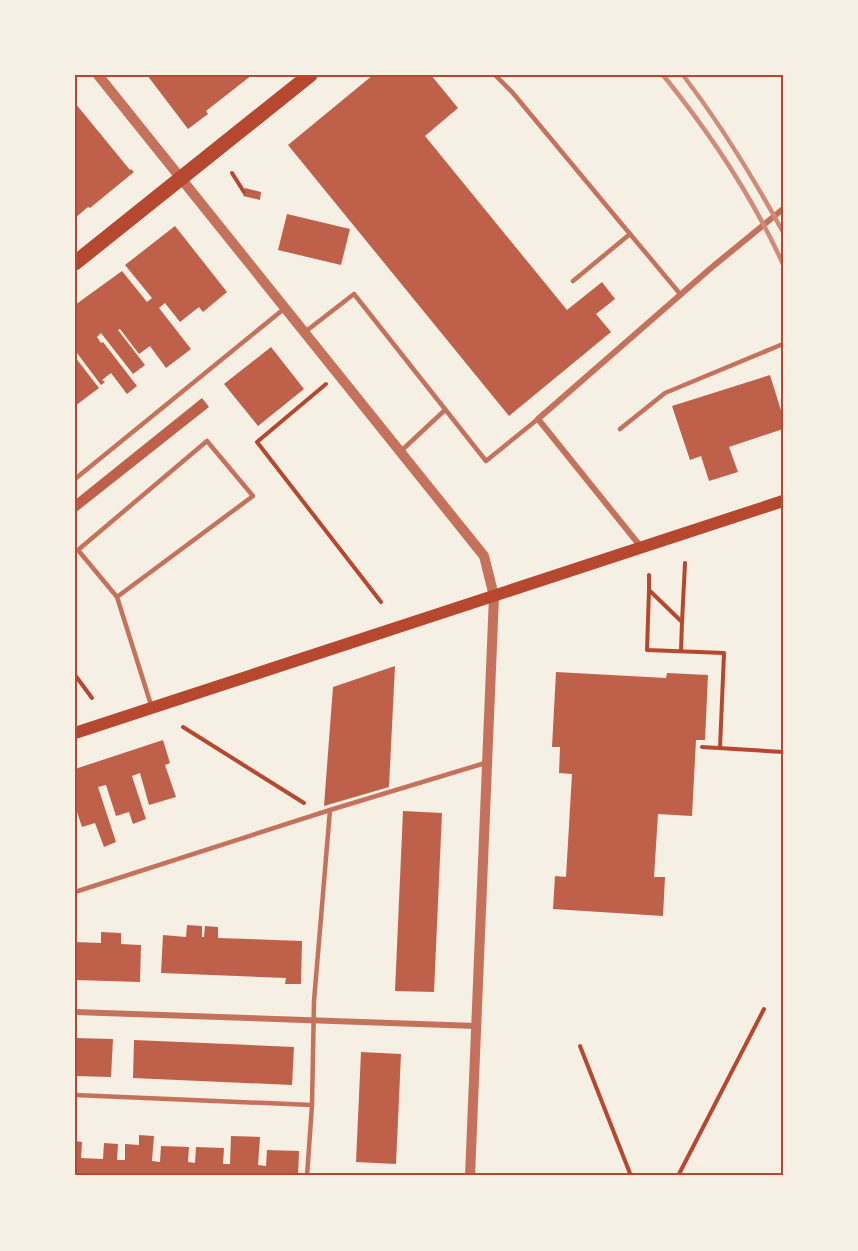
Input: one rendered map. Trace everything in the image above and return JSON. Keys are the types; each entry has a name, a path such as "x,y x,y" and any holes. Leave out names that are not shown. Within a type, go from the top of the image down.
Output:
{"main road":[{"path":"75,263 310,75"},
{"path":"75,733 783,501"}],"street":[{"path":"100,76 484,556 494,596 470,1176"},
{"path":"642,547 538,419 711,268 783,209"},
{"path":"75,1012 476,1026"}],"lane":[{"path":"495,75 512,92 681,295"},
{"path":"573,281 630,234"},
{"path":"304,333 354,294 486,461 538,419"},
{"path":"75,479 285,308"},
{"path":"620,429 665,393 783,344"},
{"path":"400,452 445,410"},
{"path":"117,597 253,496 207,441 78,550 117,597 152,708"},
{"path":"75,892 330,810 488,763"},
{"path":"307,1176 312,1105 313,1021 330,810"},
{"path":"75,1095 312,1105"}],"path":[{"path":"232,173 244,192"},
{"path":"338,374 257,442 381,602"},
{"path":"681,651 686,563"},
{"path":"649,575 647,650 724,653 720,748"},
{"path":"649,590 682,622"},
{"path":"75,675 92,698"},
{"path":"183,727 321,814"},
{"path":"702,747 783,752"},
{"path":"678,1176 764,1009"},
{"path":"580,1046 631,1176"}],"building":[{"path":"147,75 252,75 206,111 208,114 188,129"},
{"path":"373,75 431,75 458,108 425,136 567,310 602,282 615,299 596,314 611,332 509,416 288,145"},
{"path":"75,103 134,172 75,218"},
{"path":"245,188 261,192 260,200 243,196"},
{"path":"287,214 350,229 341,265 278,250"},
{"path":"175,226 227,292 203,312 199,307 180,322 165,303 159,308 191,349 166,368 150,346 139,354 120,329 118,330 145,365 133,374 101,333 97,337 101,343 103,342 137,386 127,394 111,373 102,380 105,382 101,385 77,353 75,354 75,305 122,271 147,302 152,298 125,265"},
{"path":"271,347 304,389 258,426 224,384"},
{"path":"75,357 99,388 75,406"},
{"path":"770,375 783,417 783,429 729,447 738,472 709,481 701,456 690,460 672,406"},
{"path":"202,398 209,407 75,513 75,500"},
{"path":"395,666 389,787 324,806 333,687"},
{"path":"556,672 666,678 667,673 708,675 705,740 696,740 692,816 658,814 654,877 665,877 663,916 553,909 555,876 566,877 572,774 559,773 560,747 552,747"},
{"path":"163,740 170,763 165,765 176,797 149,805 140,773 132,776 146,819 133,824 129,812 116,816 106,785 98,787 116,842 104,847 95,823 82,827 75,806 75,769"},
{"path":"403,811 442,813 434,992 395,991"},
{"path":"187,925 202,926 202,937 204,937 205,926 218,927 218,938 302,941 301,984 285,984 286,978 161,973 163,935 186,937"},
{"path":"101,932 121,933 121,944 141,945 140,982 75,980 75,942 101,943"},
{"path":"75,1038 113,1039 111,1077 75,1076"},
{"path":"134,1040 294,1047 292,1085 133,1078"},
{"path":"361,1052 401,1054 396,1164 356,1162"},
{"path":"139,1135 154,1136 152,1161 160,1162 161,1146 189,1147 188,1162 195,1163 196,1147 224,1148 223,1164 230,1164 231,1136 260,1137 258,1165 266,1166 267,1150 299,1151 298,1176 75,1176 75,1141 82,1142 81,1158 103,1159 104,1143 118,1144 117,1160 125,1160 125,1144 139,1145"}],"railway":[{"path":"663,75 729,166 758,214 783,264"},
{"path":"683,75 736,152 783,232"}]}
